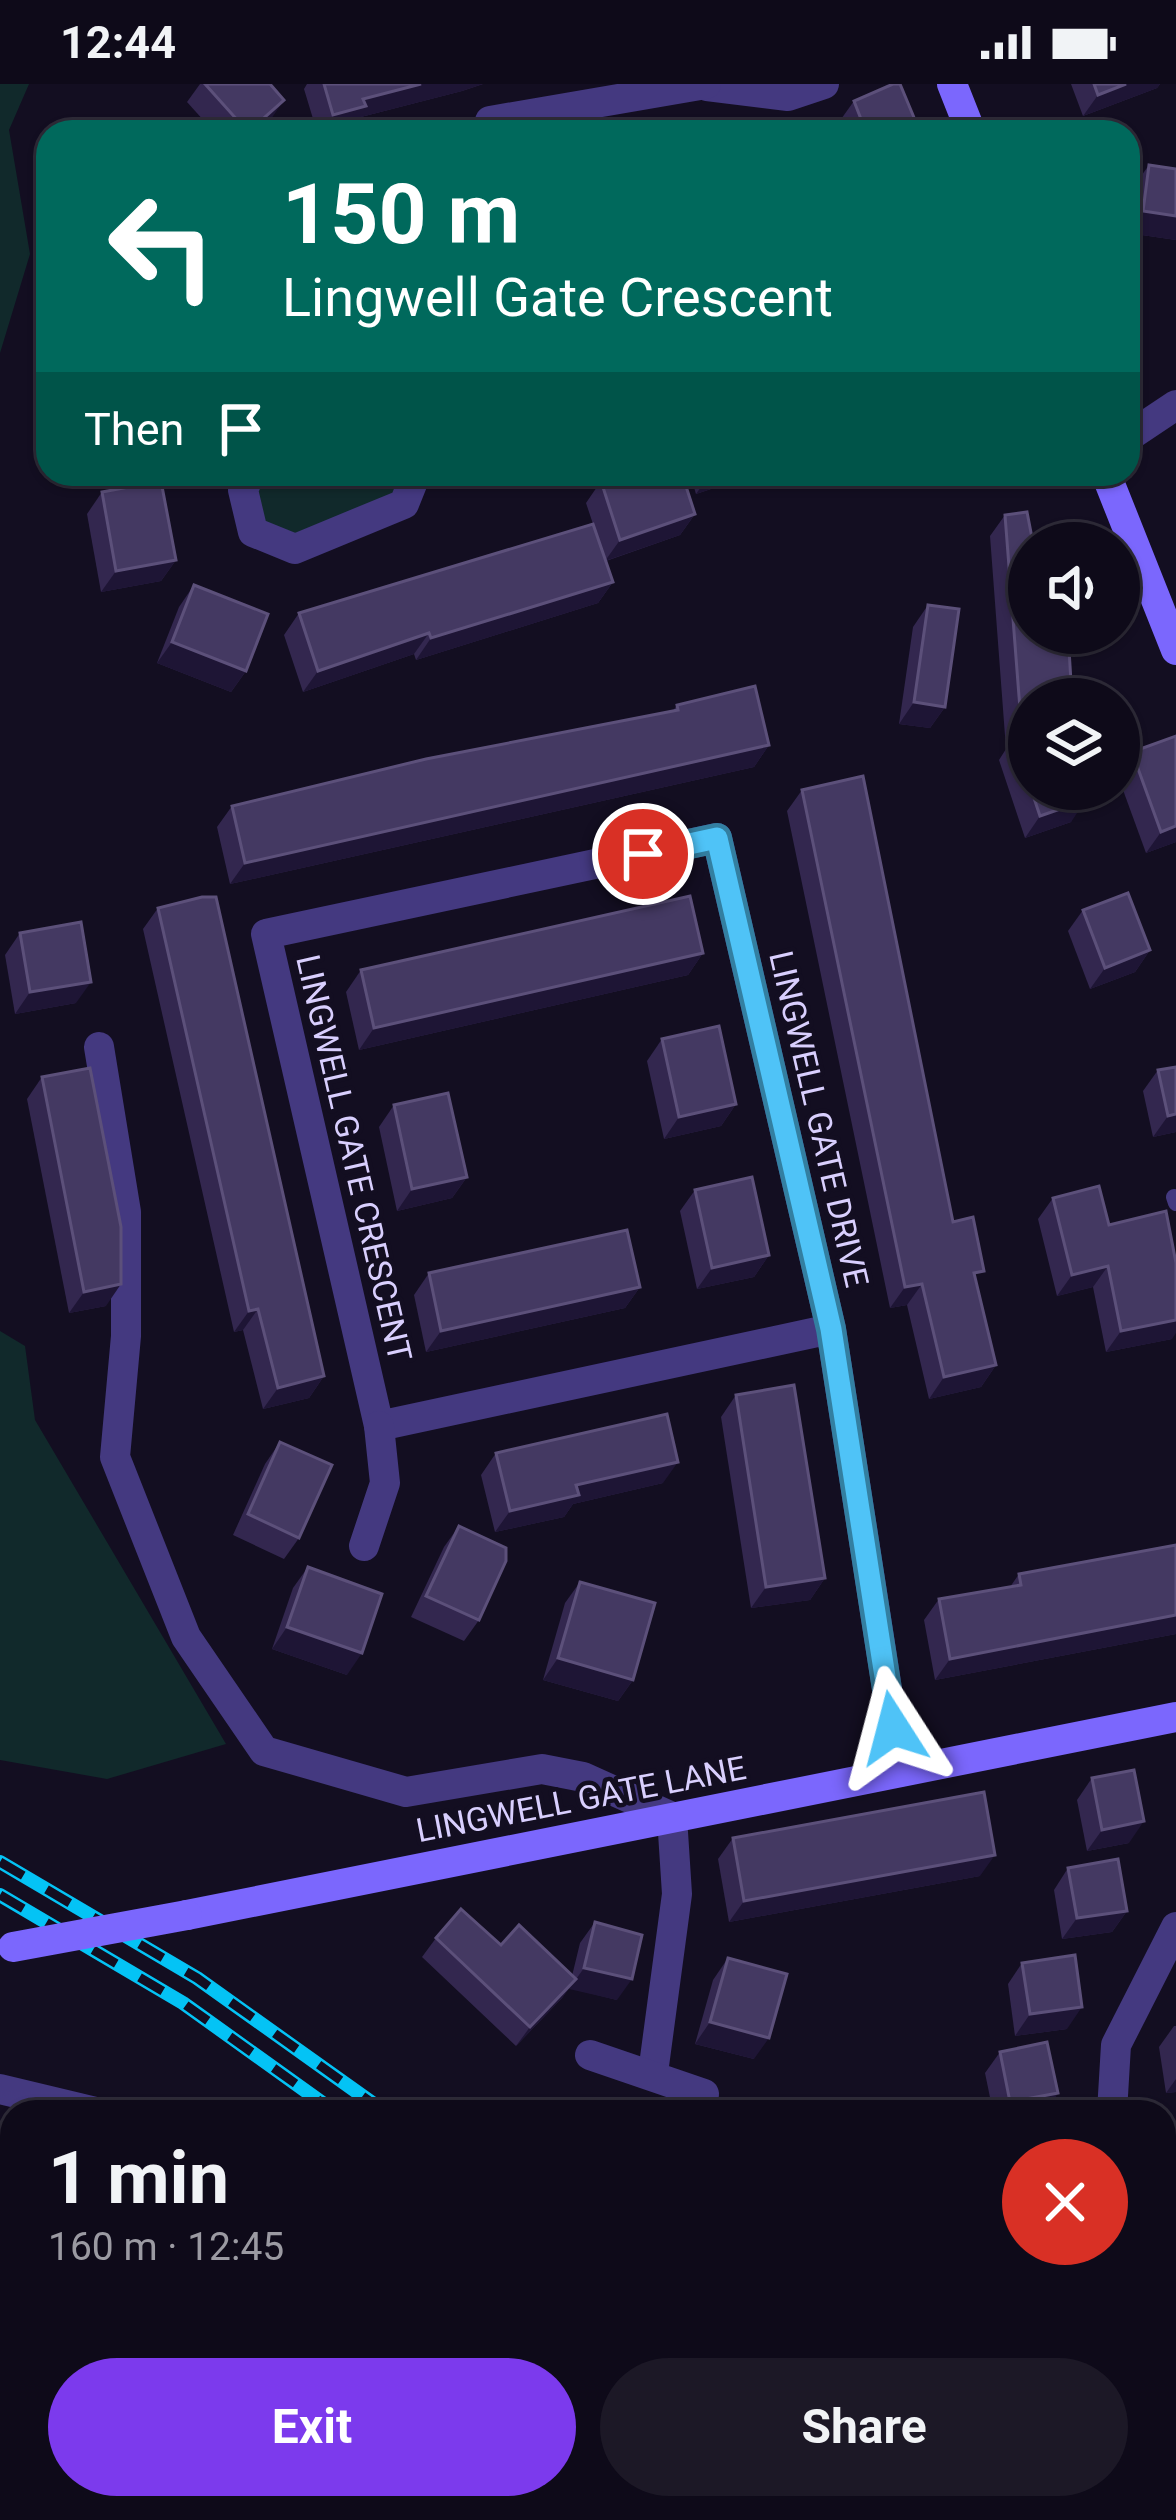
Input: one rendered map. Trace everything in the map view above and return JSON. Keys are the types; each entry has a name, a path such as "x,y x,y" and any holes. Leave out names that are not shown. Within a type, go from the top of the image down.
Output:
{"street":[{"path":"502,120 706,85 788,96 824,84"},
{"path":"952,84 966,120"},
{"path":"1140,429 1176,405"},
{"path":"245,486 253,532 295,549 404,504 411,486"},
{"path":"1111,486 1176,650"},
{"name":"LINGWELL GATE DRIVE","path":"717,838 831,1329 900,1772"},
{"name":"LINGWELL GATE CRESCENT","path":"364,1546 386,1483 379,1426 266,934 717,838"},
{"path":"99,1047 126,1212 126,1336 115,1457 186,1637 264,1751 406,1792 542,1769 584,1777 673,1817 676,1894 653,2073"},
{"path":"379,1426 831,1329"},
{"name":"LINGWELL GATE LANE","path":"6,1949 1176,1717"},
{"path":"1113,2100 1116,2045 1176,1927"},
{"path":"590,2055 653,2073 704,2095"},
{"path":"0,2089 46,2100"}],"green space":[{"path":"0,84 29,84 9,130 30,254 0,353"},
{"path":"251,486 411,486 404,504 295,549 253,532"},
{"path":"0,1331 25,1346 35,1420 226,1744 107,1779 0,1760"}],"building":[{"path":"205,84 270,84 284,100 262,120 237,120"},
{"path":"324,84 421,84 363,99 366,106 333,115"},
{"path":"900,84 915,120 861,120 854,101"},
{"path":"1094,84 1126,84 1098,95"},
{"path":"1149,165 1176,169 1176,216 1143,211"},
{"path":"162,486 176,560 116,571 102,492"},
{"path":"603,486 686,486 695,514 620,540"},
{"path":"1027,512 1029,522 1008,522 1008,554 1005,515"},
{"path":"593,524 613,582 431,638 429,633 318,671 299,613"},
{"path":"194,585 268,614 246,671 172,642"},
{"path":"928,605 959,609 945,707 914,702"},
{"path":"1016,654 1069,654 1071,678 1018,678"},
{"path":"755,686 769,745 245,863 232,806 426,759 678,710 677,705"},
{"path":"1176,736 1176,826 1161,832 1140,774 1140,749"},
{"path":"863,776 953,1222 973,1217 984,1271 974,1273 996,1365 944,1377 922,1284 905,1287 802,790"},
{"path":"1128,893 1150,950 1105,968 1083,910"},
{"path":"690,896 703,953 374,1028 361,970"},
{"path":"216,897 324,1376 278,1388 258,1309 249,1311 158,908"},
{"path":"81,922 91,982 30,992 20,933"},
{"path":"719,1026 736,1104 679,1117 662,1039"},
{"path":"1176,1067 1176,1114 1168,1116 1158,1070"},
{"path":"90,1068 121,1227 121,1284 84,1292 42,1077"},
{"path":"448,1093 467,1177 412,1189 394,1105"},
{"path":"752,1177 769,1255 712,1268 695,1190"},
{"path":"1099,1186 1109,1225 1166,1211 1176,1263 1176,1320 1121,1331 1108,1266 1072,1275 1053,1198"},
{"path":"627,1230 640,1287 441,1331 429,1273"},
{"path":"794,1385 825,1578 766,1587 736,1395"},
{"path":"667,1414 678,1462 576,1485 579,1495 510,1511 496,1453"},
{"path":"280,1442 332,1465 299,1538 248,1514"},
{"path":"459,1526 506,1548 506,1561 479,1620 426,1596"},
{"path":"1176,1545 1176,1615 950,1659 939,1599 1021,1585 1019,1574"},
{"path":"308,1567 382,1594 362,1653 287,1627"},
{"path":"580,1582 655,1603 633,1680 558,1658"},
{"path":"1134,1770 1144,1821 1102,1830 1092,1778"},
{"path":"984,1792 995,1855 744,1901 733,1838"},
{"path":"1118,1859 1127,1911 1077,1918 1068,1868"},
{"path":"461,1909 501,1945 519,1925 576,1979 530,2027 436,1938"},
{"path":"595,1922 642,1935 632,1979 584,1968"},
{"path":"1075,1955 1082,2007 1030,2014 1022,1963"},
{"path":"728,1958 787,1974 769,2038 710,2022"},
{"path":"1047,2042 1058,2093 1010,2100 1000,2052"}],"railway":[{"path":"0,1862 197,1978 368,2100"},
{"path":"0,1895 183,2003 318,2100"}],"route":[{"path":"643,854 717,838 831,1329 893,1728"}]}
